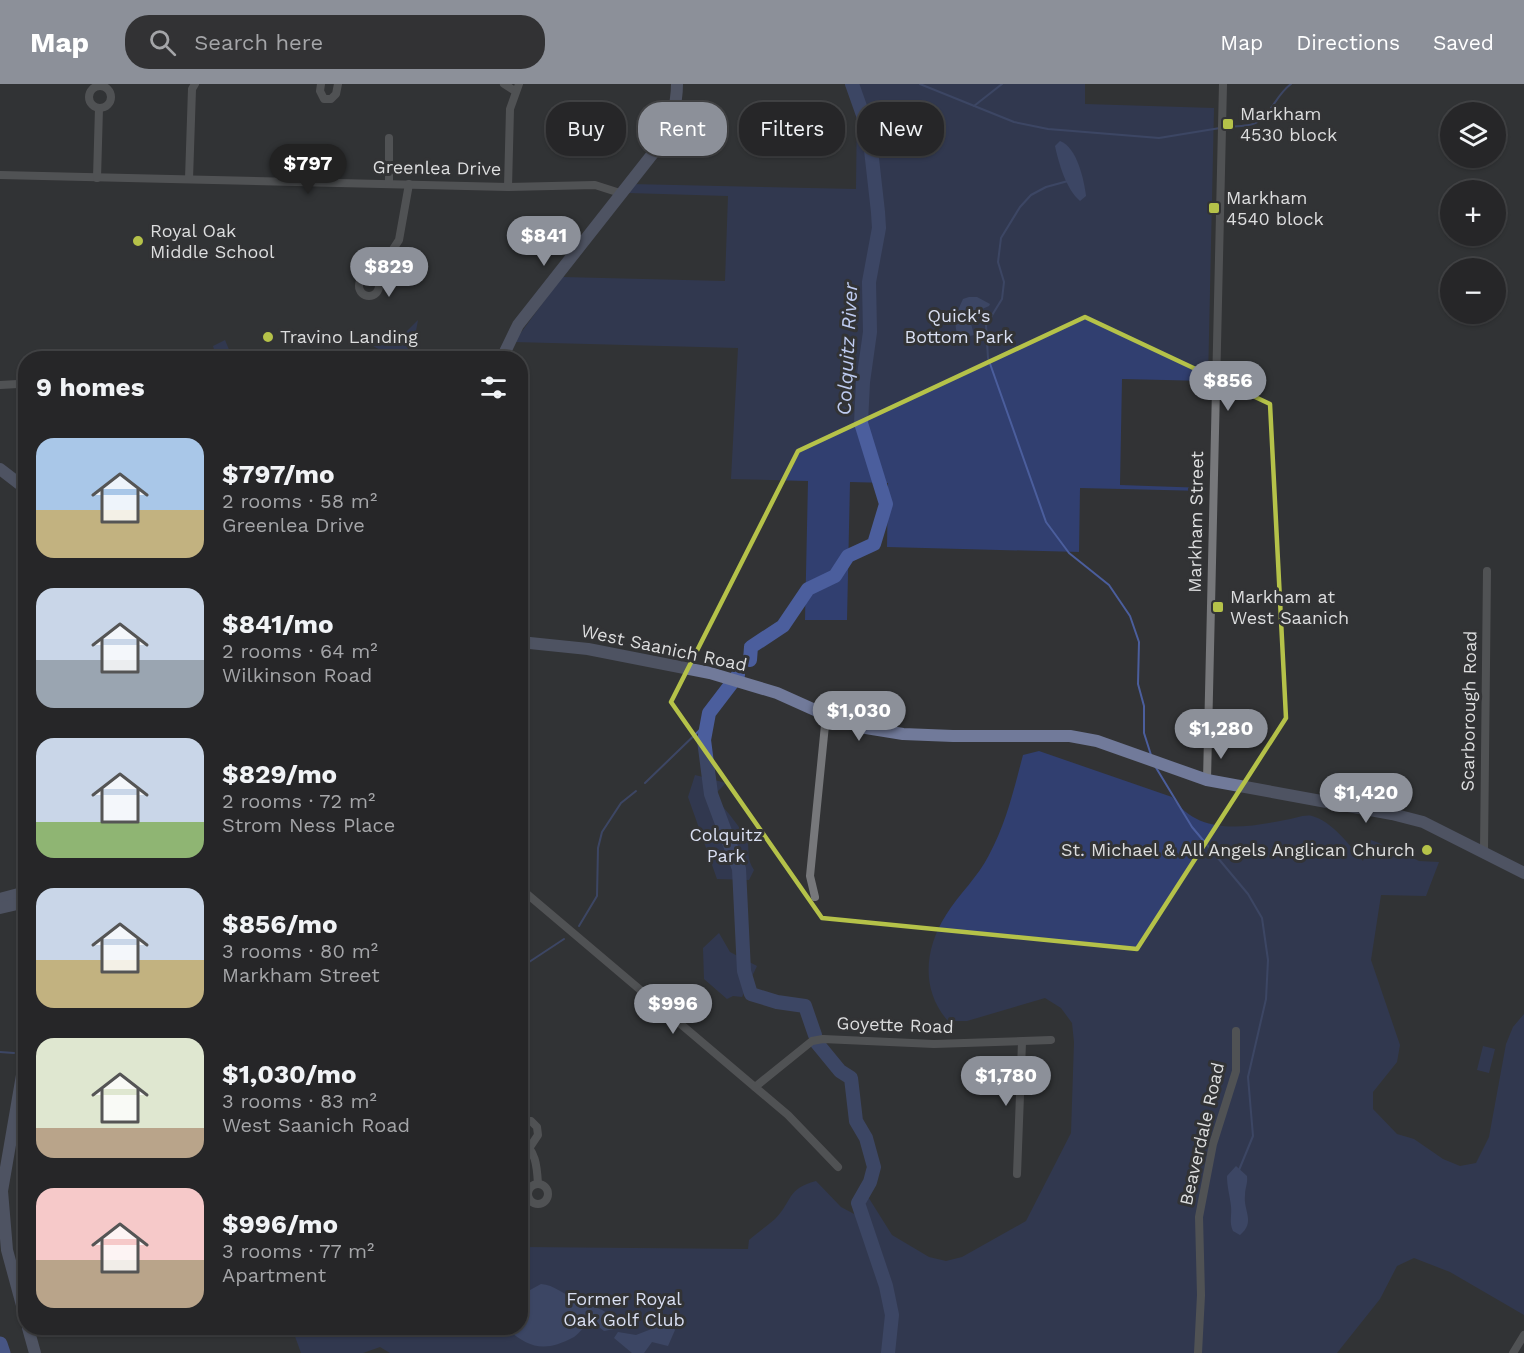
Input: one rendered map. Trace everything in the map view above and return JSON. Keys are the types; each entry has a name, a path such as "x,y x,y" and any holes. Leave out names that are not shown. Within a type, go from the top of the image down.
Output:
{"highway":[{"path":"0,1344 3,1353"}],"main road":[{"path":"505,351 518,325 658,147 669,128 675,108 677,84"},
{"path":"0,469 18,483"},
{"name":"West Saanich Road","path":"528,643 588,649 710,673 777,693 826,715 866,728 903,734 1070,736 1097,741 1207,780 1392,814 1423,822 1524,873"},
{"path":"1,904 18,896"},
{"path":"1,904 18,903"},
{"path":"1,904 18,906"},
{"path":"18,1098 2,1191 11,1266 18,1291"},
{"path":"29,1335 34,1353"}],"street":[{"path":"189,179 192,89 195,84"},
{"path":"321,84 320,91 324,99 331,99 336,94 338,84"},
{"path":"504,84 517,87 510,109 508,187"},
{"name":"Markham Street","path":"1207,780 1223,84"},
{"path":"97,178 99,108"},
{"path":"388,184 389,138"},
{"name":"Greenlea Drive","path":"0,175 508,187 595,185 620,193"},
{"path":"375,277 399,240 409,184"},
{"path":"0,385 18,384"},
{"name":"Scarborough Road","path":"1484,851 1487,571"},
{"path":"815,897 810,876 826,715"},
{"path":"528,895 788,1114 838,1167"},
{"name":"Beaverdale Road","path":"1197,1353 1201,1295 1199,1217 1213,1144 1236,1071 1236,1031"},
{"name":"Goyette Road","path":"755,1087 812,1041 823,1039 934,1044 1051,1040"},
{"path":"1017,1174 1022,1042"},
{"path":"528,1122 531,1121 537,1127 538,1136 530,1147 537,1184"},
{"path":"11,1266 18,1266"},
{"path":"1513,1353 1524,1335"}],"highlighted area":[{"path":"1085,317 1270,404 1286,718 1137,949 822,918 671,702 798,451"}],"green space":[{"name":"Quick's Bottom Park","path":"849,84 1085,84 1085,104 1214,108 1208,381 1122,379 1120,485 1206,488 1205,491 1080,488 1079,552 887,547 888,483 850,482 847,620 805,620 808,481 731,479 738,348 514,342 562,277 725,281 728,196 629,193 630,184 856,189 857,106"},
{"path":"418,320 412,351 382,351 373,346 394,344"},
{"path":"225,340 230,351 214,351 213,346"},
{"name":"Former Royal Oak Golf Club","path":"1039,751 1172,797 1183,810 1209,824 1238,827 1312,816 1333,828 1363,861 1371,840 1402,852 1405,845 1410,847 1411,857 1419,861 1439,862 1426,896 1381,895 1371,960 1400,1045 1397,1062 1373,1092 1373,1109 1397,1134 1414,1139 1443,1159 1460,1166 1476,1163 1489,1137 1506,1044 1513,1027 1524,1014 1524,1315 1450,1272 1414,1258 1397,1266 1380,1299 1337,1353 390,1353 380,1347 363,1353 301,1353 295,1335 528,1335 528,1247 748,1249 749,1240 781,1213 791,1196 799,1188 816,1181 841,1207 856,1215 856,1205 865,1192 892,1235 929,1257 946,1261 962,1257 1026,1221 1071,1133 1074,1042 1072,1023 1061,1008 1045,998 967,1021 948,1021 933,997 929,969 933,942 939,928 951,907 985,863 995,843 1009,806 1023,755"},
{"name":"Colquitz Park","path":"695,775 726,783 713,796 747,839 749,860 754,870 749,880 717,879 688,797"},
{"path":"719,933 730,952 757,966 742,997 733,996 727,999 704,979 703,948"},
{"path":"1483,1046 1495,1049 1489,1073 1477,1070"}],"shaded area":[{"path":"1060,141 1071,150 1079,165 1086,196 1080,201 1071,190 1061,168 1055,146"},
{"path":"977,297 990,304 973,313 970,320 974,335 959,338 956,328 957,313 963,299"},
{"path":"1236,1166 1247,1176 1245,1201 1248,1221 1245,1230 1240,1235 1232,1228 1227,1180 1227,1176"},
{"path":"541,1284 555,1288 575,1300 605,1312 610,1316 614,1329 604,1331 592,1321 574,1337 563,1342 545,1346 530,1344 515,1335 528,1335 528,1291"},
{"path":"667,1323 672,1324 675,1330 668,1346 652,1342 644,1353 632,1353 614,1338 618,1332 636,1335"}],"waterway":[{"name":"Colquitz River","path":"750,660 751,647 783,626 808,589 835,576 848,556 874,544 886,504 861,423 863,382 870,332 869,282 879,228 869,132 852,84"},
{"path":"920,84 1014,122 1048,129 1159,138 1220,128"},
{"path":"974,106 1002,84"},
{"path":"1225,127 1256,123 1268,113 1291,84"},
{"path":"1068,181 1046,187 1031,195 1020,207 1001,238 998,262 1004,282 1002,299 986,325 988,358 1046,522 1069,553 1109,585 1130,616 1139,642 1138,684 1144,706 1144,733 1151,755"},
{"name":"Colquitz River","path":"738,675 709,713 704,740 711,794 739,869 744,971 751,994 777,1002 805,1006 815,1035"},
{"path":"645,783 706,724"},
{"path":"1155,766 1192,827 1248,894 1262,918 1268,960 1266,999 1248,1077 1253,1136 1239,1170"},
{"path":"579,926 597,896 598,848 602,832 621,803 636,791"},
{"path":"528,963 564,939"},
{"name":"Colquitz River","path":"817,1043 840,1071 851,1078 856,1121 866,1138 874,1167 870,1182 858,1203 886,1286 892,1315 888,1353"},
{"path":"0,1052 14,1053"}],"place":[{"name":"Markham 4530 block","path":"1228,124"},
{"name":"Markham 4540 block","path":"1214,208"},
{"name":"Royal Oak Middle School","path":"138,241"},
{"name":"Travino Landing","path":"268,337"},
{"name":"Markham at West Saanich","path":"1218,607"},
{"name":"St. Michael & All Angels Anglican Church","path":"1427,850"}]}
